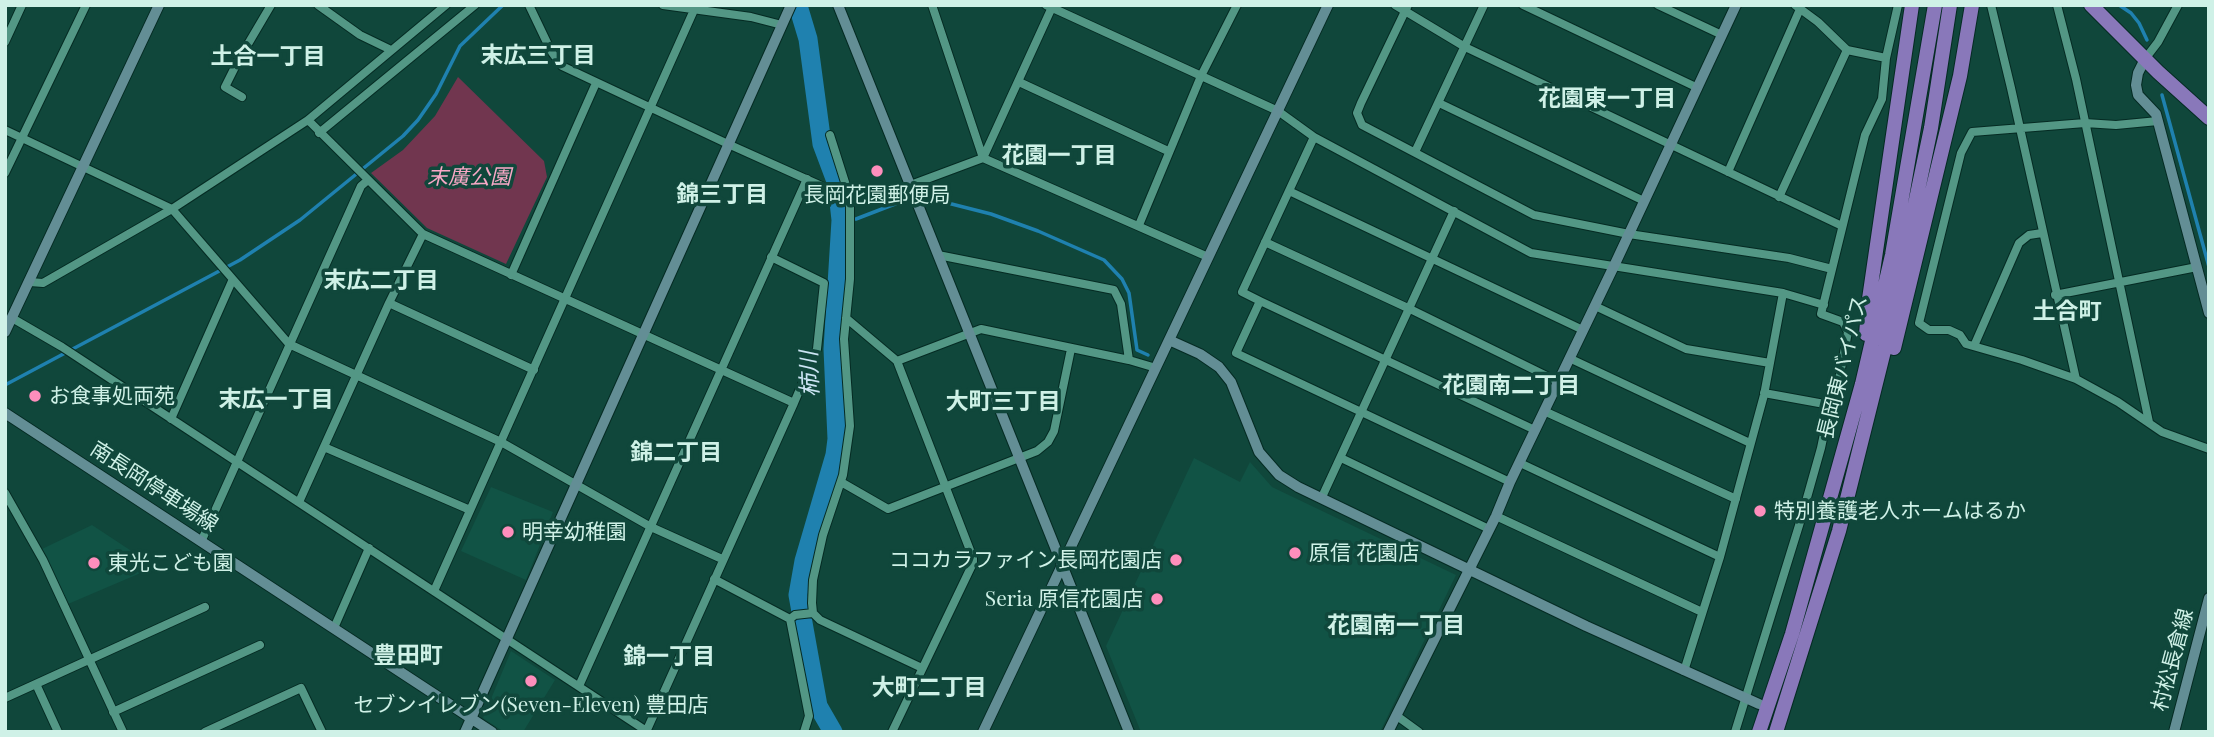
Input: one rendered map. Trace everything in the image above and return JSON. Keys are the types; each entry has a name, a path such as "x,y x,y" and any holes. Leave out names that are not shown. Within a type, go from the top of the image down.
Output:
{"highway":[{"path":"1862,384 1869,299 1912,5"},
{"name":"長岡東バイパス","path":"1759,732 1793,634 1862,384 1892,255 1935,5"},
{"name":"長岡東バイパス","path":"1776,732 1839,531 1902,270 1931,128 1950,5"},
{"path":"1839,531 1874,424 1911,283 1960,76 1972,5"},
{"path":"2091,5 2209,118"}],"street":[{"path":"5,42 22,5"},
{"path":"5,173 86,5"},
{"path":"242,97 225,87 271,5"},
{"path":"30,282 43,283 172,209 308,121 446,5"},
{"path":"319,134 475,5"},
{"path":"529,5 551,51 562,66 728,144 848,197 866,202 983,158 1020,82 1050,6 1278,111 1314,137 1531,253 1783,293 1824,304"},
{"path":"663,5 751,17 782,25"},
{"path":"747,5 751,17"},
{"path":"465,732 791,5"},
{"path":"838,5 1129,732"},
{"path":"932,5 983,158 1208,257"},
{"path":"1139,225 1201,76 1237,5"},
{"path":"983,732 1328,5"},
{"path":"1395,5 1406,8 1465,47 1842,226"},
{"path":"1415,152 1484,5"},
{"path":"1523,5 1698,88"},
{"path":"1658,5 1722,36"},
{"path":"1388,732 1496,516 1557,381 1736,5"},
{"path":"1735,732 1801,519 1830,405 1836,394 1848,332 1843,322 1821,314 1865,135 1882,99 1886,58 1898,5"},
{"path":"1991,5 2076,379"},
{"path":"2057,5 2076,79 2149,422"},
{"path":"2178,5 2158,42 2145,59 2136,85 2138,95 2156,114 2209,313"},
{"path":"5,332 156,6"},
{"path":"320,6 360,35 391,50"},
{"path":"1728,172 1798,7 1847,50 1886,58"},
{"path":"1406,8 1357,113 1362,125 1534,215 1629,234 1762,254 1832,269"},
{"path":"434,591 694,10"},
{"path":"1779,197 1847,50"},
{"path":"1020,82 1168,151"},
{"path":"511,275 596,83"},
{"path":"1439,103 1644,201"},
{"path":"308,121 423,234 794,403"},
{"path":"2158,121 2116,125 2085,123 1972,132 1961,153 1919,323 1929,330 1949,330 1960,335 1966,344 2076,379 2174,438 2209,449"},
{"path":"5,130 172,209 289,344 501,442 651,527 722,559"},
{"path":"811,613 813,580 823,535 841,482 850,426 844,339 850,279 848,197 830,135"},
{"path":"1314,137 1242,292 1535,430"},
{"path":"201,542 361,186 367,179"},
{"path":"579,686 807,179"},
{"path":"1289,191 1583,330"},
{"path":"1322,497 1454,211"},
{"path":"1974,346 2019,243 2029,235 2042,233"},
{"path":"299,502 423,234"},
{"path":"1265,242 1557,381"},
{"path":"938,255 1114,290 1122,304 1129,360"},
{"path":"12,318 62,347 647,731 817,349 824,283 771,257"},
{"path":"2055,295 2197,267"},
{"path":"171,419 230,278"},
{"path":"1684,671 1720,557 1764,393 1783,293"},
{"path":"1260,301 1237,353 1510,482"},
{"path":"389,303 534,370"},
{"path":"1595,306 1686,349 1770,363"},
{"path":"846,318 897,361 973,558 973,563 892,732"},
{"path":"897,361 981,329 1156,368"},
{"path":"1169,340 1200,354 1219,367 1231,382 1259,452 1279,475 1298,487 1759,704"},
{"path":"841,482 888,509 1037,451 1048,442 1054,431 1071,349"},
{"path":"1569,358 1750,443"},
{"path":"1764,393 1830,405"},
{"path":"1544,411 1736,499"},
{"name":"南長岡停車場線","path":"5,413 492,732"},
{"path":"324,447 470,510"},
{"path":"1341,458 1489,529"},
{"path":"1520,463 1720,557"},
{"path":"5,493 43,560 122,732"},
{"path":"1496,516 1702,612"},
{"path":"334,628 369,548"},
{"path":"714,579 792,617 811,613 820,620 922,668"},
{"name":"村松長倉線","path":"2174,732 2209,598"},
{"path":"5,698 205,607"},
{"path":"792,617 809,716 803,732"},
{"path":"113,712 260,645"},
{"path":"36,684 58,732"},
{"path":"205,732 302,688 322,732"},
{"path":"1397,716 1419,732"}],"shaded area":[{"path":"1194,458 1240,482 1250,462 1272,487 1456,575 1380,732 1141,732 1106,646"},
{"name":"明幸幼稚園","path":"491,487 553,512 526,580 461,551"},
{"name":"東光こども園","path":"92,525 136,554 143,572 68,604 42,549"},
{"path":"511,651 555,680 523,732 504,732 483,718"}],"green space":[{"name":"末廣公園","path":"458,77 544,161 547,177 506,264 427,228 371,173 403,150 435,116"}],"waterway":[{"path":"5,385 240,260 300,220 403,136 436,94 460,46 503,5"},
{"path":"2119,5 2131,13 2147,40"},
{"name":"柿川","path":"799,9 808,39 822,144 837,184 841,220 833,349 837,439 835,455 804,561 798,595 818,706 833,732"},
{"path":"2162,95 2209,267"},
{"path":"924,197 991,214 1104,260 1122,279 1129,293 1137,350 1148,355"},
{"path":"856,219 908,199"}],"place":[{"name":"長岡花園郵便局","path":"877,171"},
{"name":"お食事処両苑","path":"35,396"},
{"name":"特別養護老人ホームはるか","path":"1760,511"},
{"name":"明幸幼稚園","path":"508,532"},
{"name":"原信 花園店","path":"1295,553"},
{"name":"ココカラファイン長岡花園店","path":"1176,560"},
{"name":"東光こども園","path":"94,563"},
{"name":"Seria 原信花園店","path":"1157,599"},
{"name":"セブンイレブン(Seven-Eleven) 豊田店","path":"531,681"}],"district":[{"name":"末広三丁目","path":"538,56"},
{"name":"土合一丁目","path":"268,57"},
{"name":"花園東一丁目","path":"1607,99"},
{"name":"花園一丁目","path":"1059,156"},
{"name":"錦三丁目","path":"722,195"},
{"name":"末広二丁目","path":"381,281"},
{"name":"土合町","path":"2067,312"},
{"name":"花園南二丁目","path":"1511,386"},
{"name":"末広一丁目","path":"276,400"},
{"name":"大町三丁目","path":"1003,402"},
{"name":"錦二丁目","path":"676,453"},
{"name":"花園南一丁目","path":"1396,626"},
{"name":"豊田町","path":"408,656"},
{"name":"錦一丁目","path":"669,657"},
{"name":"大町二丁目","path":"929,688"}]}
